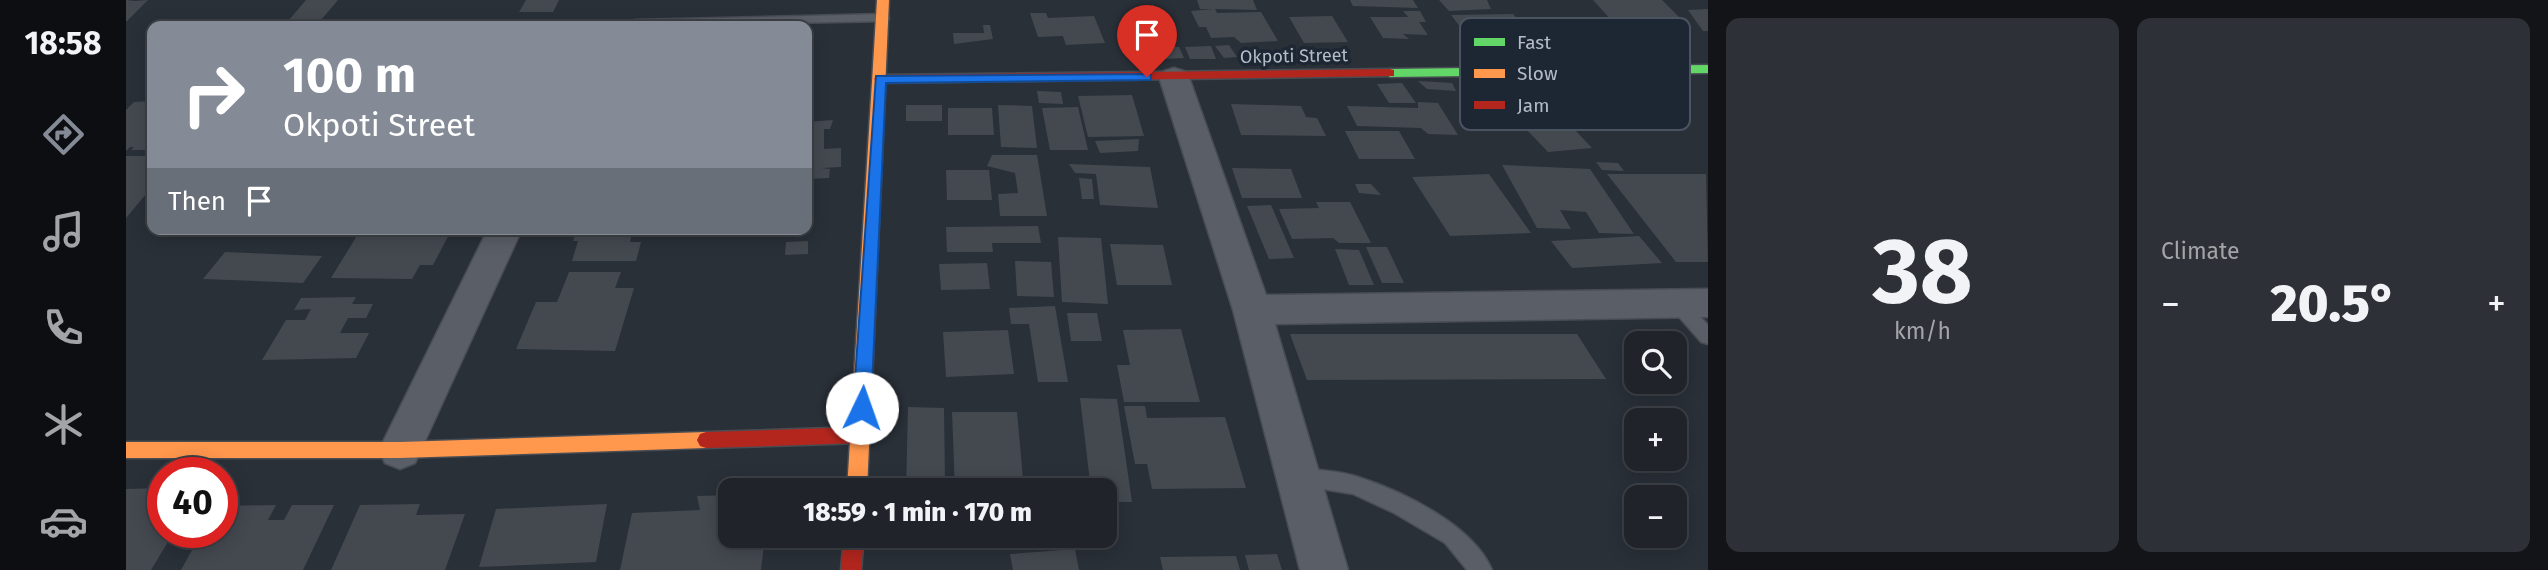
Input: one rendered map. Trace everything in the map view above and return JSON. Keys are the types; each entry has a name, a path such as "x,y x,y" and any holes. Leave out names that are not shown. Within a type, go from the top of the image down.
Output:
{"street":[{"path":"858,478 883,0"},
{"name":"Okpoti Street","path":"1690,69 1708,69"},
{"name":"Okpoti Street","path":"880,79 1460,73"},
{"path":"1174,77 1252,310 1324,570"},
{"path":"400,450 502,235"},
{"path":"1252,310 1693,303"},
{"path":"126,450 400,450 861,435"},
{"path":"852,570 853,548"}],"lane":[{"path":"759,21 883,18"},
{"path":"1693,303 1708,337"},
{"path":"1299,477 1355,485 1402,506 1453,536 1481,570"}],"building":[{"path":"126,0 148,0 126,22"},
{"path":"306,0 338,0 322,19 289,20"},
{"path":"526,0 559,0 553,12 519,12"},
{"path":"1197,0 1253,0 1257,10 1215,9 1217,13 1261,12 1278,41 1241,43 1234,37 1211,38 1206,27 1199,27 1191,11 1213,9 1200,9"},
{"path":"1350,0 1413,0 1418,8 1353,6"},
{"path":"1439,0 1487,0 1491,9 1449,11"},
{"path":"1593,0 1662,0 1680,18 1664,17 1609,18"},
{"path":"1708,9 1708,31 1703,31 1688,10"},
{"path":"1403,11 1420,11 1426,22 1419,22 1428,35 1403,34 1409,39 1383,38 1370,17 1408,17"},
{"path":"1030,13 1046,13 1048,18 1094,16 1105,43 1066,45 1063,36 1038,37"},
{"path":"1513,14 1517,18 1460,18 1460,27 1451,15"},
{"path":"1332,16 1348,42 1304,43 1289,17"},
{"path":"1120,23 1167,23 1172,38 1143,38 1151,43 1126,43"},
{"path":"983,25 990,25 993,39 954,44 953,33 984,33"},
{"path":"1229,45 1237,57 1224,58 1215,46"},
{"path":"1211,46 1216,59 1190,59 1185,47"},
{"path":"1159,47 1179,47 1184,58 1163,59"},
{"path":"1127,48 1155,48 1155,60 1129,57"},
{"path":"1418,81 1452,83 1456,91 1427,89"},
{"path":"1402,83 1416,103 1389,103 1377,84"},
{"path":"1037,91 1061,92 1063,104 1039,103"},
{"path":"1132,95 1144,136 1088,137 1078,96"},
{"path":"147,101 147,150 131,150 134,147 130,147 126,151 126,110 134,102"},
{"path":"1418,102 1438,103 1458,135 1428,134 1421,128 1357,126 1347,106 1418,108"},
{"path":"1231,104 1301,106 1306,117 1317,118 1326,136 1241,135"},
{"path":"906,105 942,105 942,121 906,121"},
{"path":"998,105 1032,106 1037,148 1001,147"},
{"path":"1078,107 1088,150 1050,150 1042,108"},
{"path":"948,108 992,108 994,135 948,135"},
{"path":"833,120 830,129 824,129 824,149 841,148 841,167 821,168 830,169 829,178 812,179 812,122"},
{"path":"1527,130 1575,130 1592,148 1548,152"},
{"path":"1345,131 1399,131 1415,159 1359,159"},
{"path":"1139,139 1138,151 1100,153 1095,141"},
{"path":"992,155 1037,155 1047,216 1000,216 998,194 1018,193 1015,173 987,166"},
{"path":"126,156 147,156 147,193 126,218"},
{"path":"1596,162 1618,163 1624,171 1602,170"},
{"path":"1069,164 1150,167 1158,208 1100,205 1096,174 1075,173"},
{"path":"1502,165 1590,169 1634,234 1599,233 1586,212 1560,210 1571,229 1537,228"},
{"path":"1232,168 1291,169 1302,198 1242,198"},
{"path":"946,170 989,170 992,200 947,200"},
{"path":"1489,174 1531,233 1450,236 1412,177"},
{"path":"1607,174 1706,174 1708,262 1676,262"},
{"path":"1079,178 1092,179 1094,199 1082,199"},
{"path":"1355,184 1371,184 1381,195 1359,193"},
{"path":"1316,202 1350,202 1371,243 1339,243 1333,238 1292,239 1279,209 1319,208"},
{"path":"1271,205 1294,258 1269,259 1247,206"},
{"path":"1038,226 1041,243 992,243 993,252 947,252 946,227"},
{"path":"357,235 449,235 433,265 420,265 412,279 331,278"},
{"path":"575,235 632,235 630,242 641,242 636,261 572,261 578,241 573,241"},
{"path":"1639,236 1662,263 1572,268 1551,241"},
{"path":"1058,237 1101,238 1108,304 1062,302"},
{"path":"808,241 808,254 785,255 786,242"},
{"path":"1110,244 1163,245 1172,285 1117,285"},
{"path":"1366,247 1387,247 1404,283 1382,283"},
{"path":"1335,249 1359,250 1374,285 1349,285"},
{"path":"225,252 322,256 303,283 203,279"},
{"path":"1015,261 1051,262 1054,297 1017,296"},
{"path":"987,263 990,289 941,290 939,264"},
{"path":"569,272 621,272 615,288 634,288 615,351 516,349 536,302 557,302"},
{"path":"356,297 352,304 373,304 366,318 348,318 340,333 369,333 356,358 262,360 286,320 305,320 311,309 294,310 301,298"},
{"path":"1055,306 1068,382 1038,382 1029,324 1011,324 1009,308"},
{"path":"1067,313 1097,313 1102,341 1071,341"},
{"path":"1181,329 1200,402 1124,402 1117,365 1130,365 1123,330"},
{"path":"1008,330 1014,374 946,377 943,332"},
{"path":"1290,334 1577,334 1606,379 1307,380"},
{"path":"1080,398 1117,399 1132,502 1117,502 1117,478 1090,478"},
{"path":"1124,406 1145,406 1147,418 1225,417 1246,488 1152,489 1147,464 1135,464"},
{"path":"908,407 944,408 945,478 906,478"},
{"path":"952,412 1017,412 1023,478 955,478"},
{"path":"147,488 147,548 164,548 151,570 126,570 126,489"},
{"path":"718,495 718,548 764,548 761,570 620,570 632,513 700,510 697,496"},
{"path":"420,504 416,515 465,514 445,570 331,570 360,505"},
{"path":"607,504 596,562 479,567 496,509"},
{"path":"276,505 268,520 284,520 292,505 334,505 303,570 181,570 193,548 238,548 238,506"},
{"path":"1075,549 1079,570 1013,570 1010,554"},
{"path":"1277,554 1282,570 1249,570 1245,555"},
{"path":"1236,556 1240,570 1163,570 1160,557"}],"traffic: fast":[{"path":"1690,69 1708,69"},
{"path":"1390,73 1460,72"}],"traffic: slow":[{"path":"858,478 883,0"},
{"path":"126,450 400,450 706,440"}],"traffic: jam":[{"path":"880,79 1390,73"},
{"path":"706,440 861,435"},
{"path":"851,570 853,548"}],"route":[{"path":"862,408 880,79 1147,77"}]}
